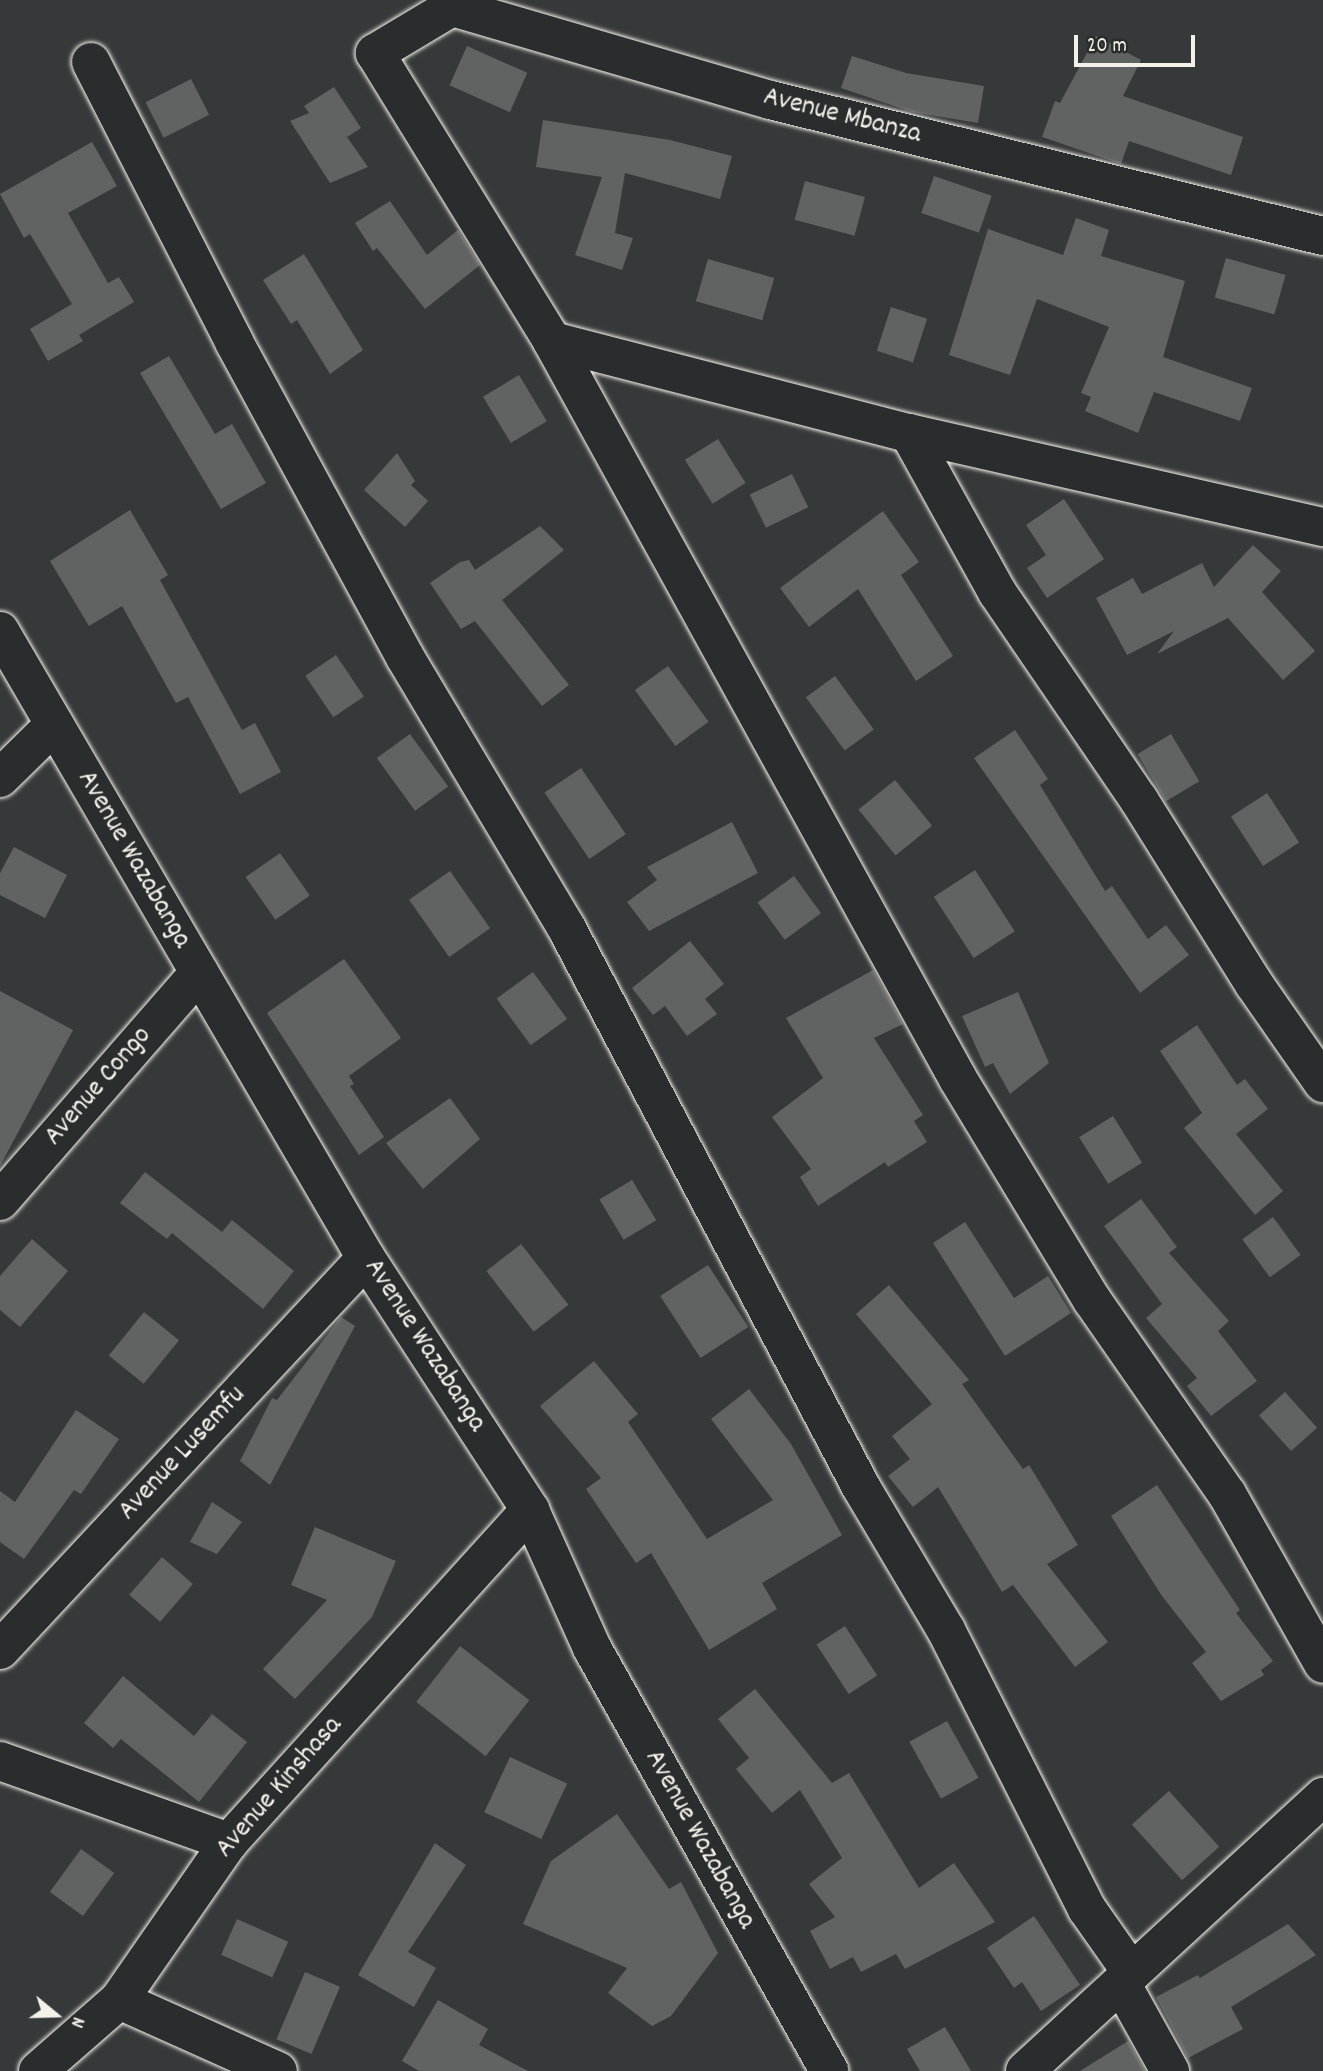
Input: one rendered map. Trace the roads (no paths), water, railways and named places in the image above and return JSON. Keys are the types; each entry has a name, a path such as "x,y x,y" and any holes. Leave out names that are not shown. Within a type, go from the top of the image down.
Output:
{"street":[{"name":"Avenue Mbanza","path":"552,341 375,53 452,7 769,100 1323,236"},
{"path":"91,62 234,342 405,657 566,927 861,1487 946,1630 1087,1909 1127,1978 1170,2071"},
{"path":"552,341 909,433 1323,527"},
{"path":"552,341 958,1079 1092,1300 1227,1494 1323,1664"},
{"path":"909,433 997,592 1139,800 1254,984 1323,1083"},
{"name":"Avenue Wazabanga","path":"0,631 366,1258 530,1510 592,1648 829,2071"},
{"path":"0,778 54,724"},
{"name":"Avenue Congo","path":"0,1201 199,973"},
{"name":"Avenue Lusemfu","path":"0,1650 366,1258"},
{"name":"Avenue Kinshasa","path":"38,2071 120,2000 229,1842 530,1510"},
{"path":"0,1761 229,1842"},
{"path":"1025,2071 1323,1797"},
{"path":"120,2000 278,2071"}]}
